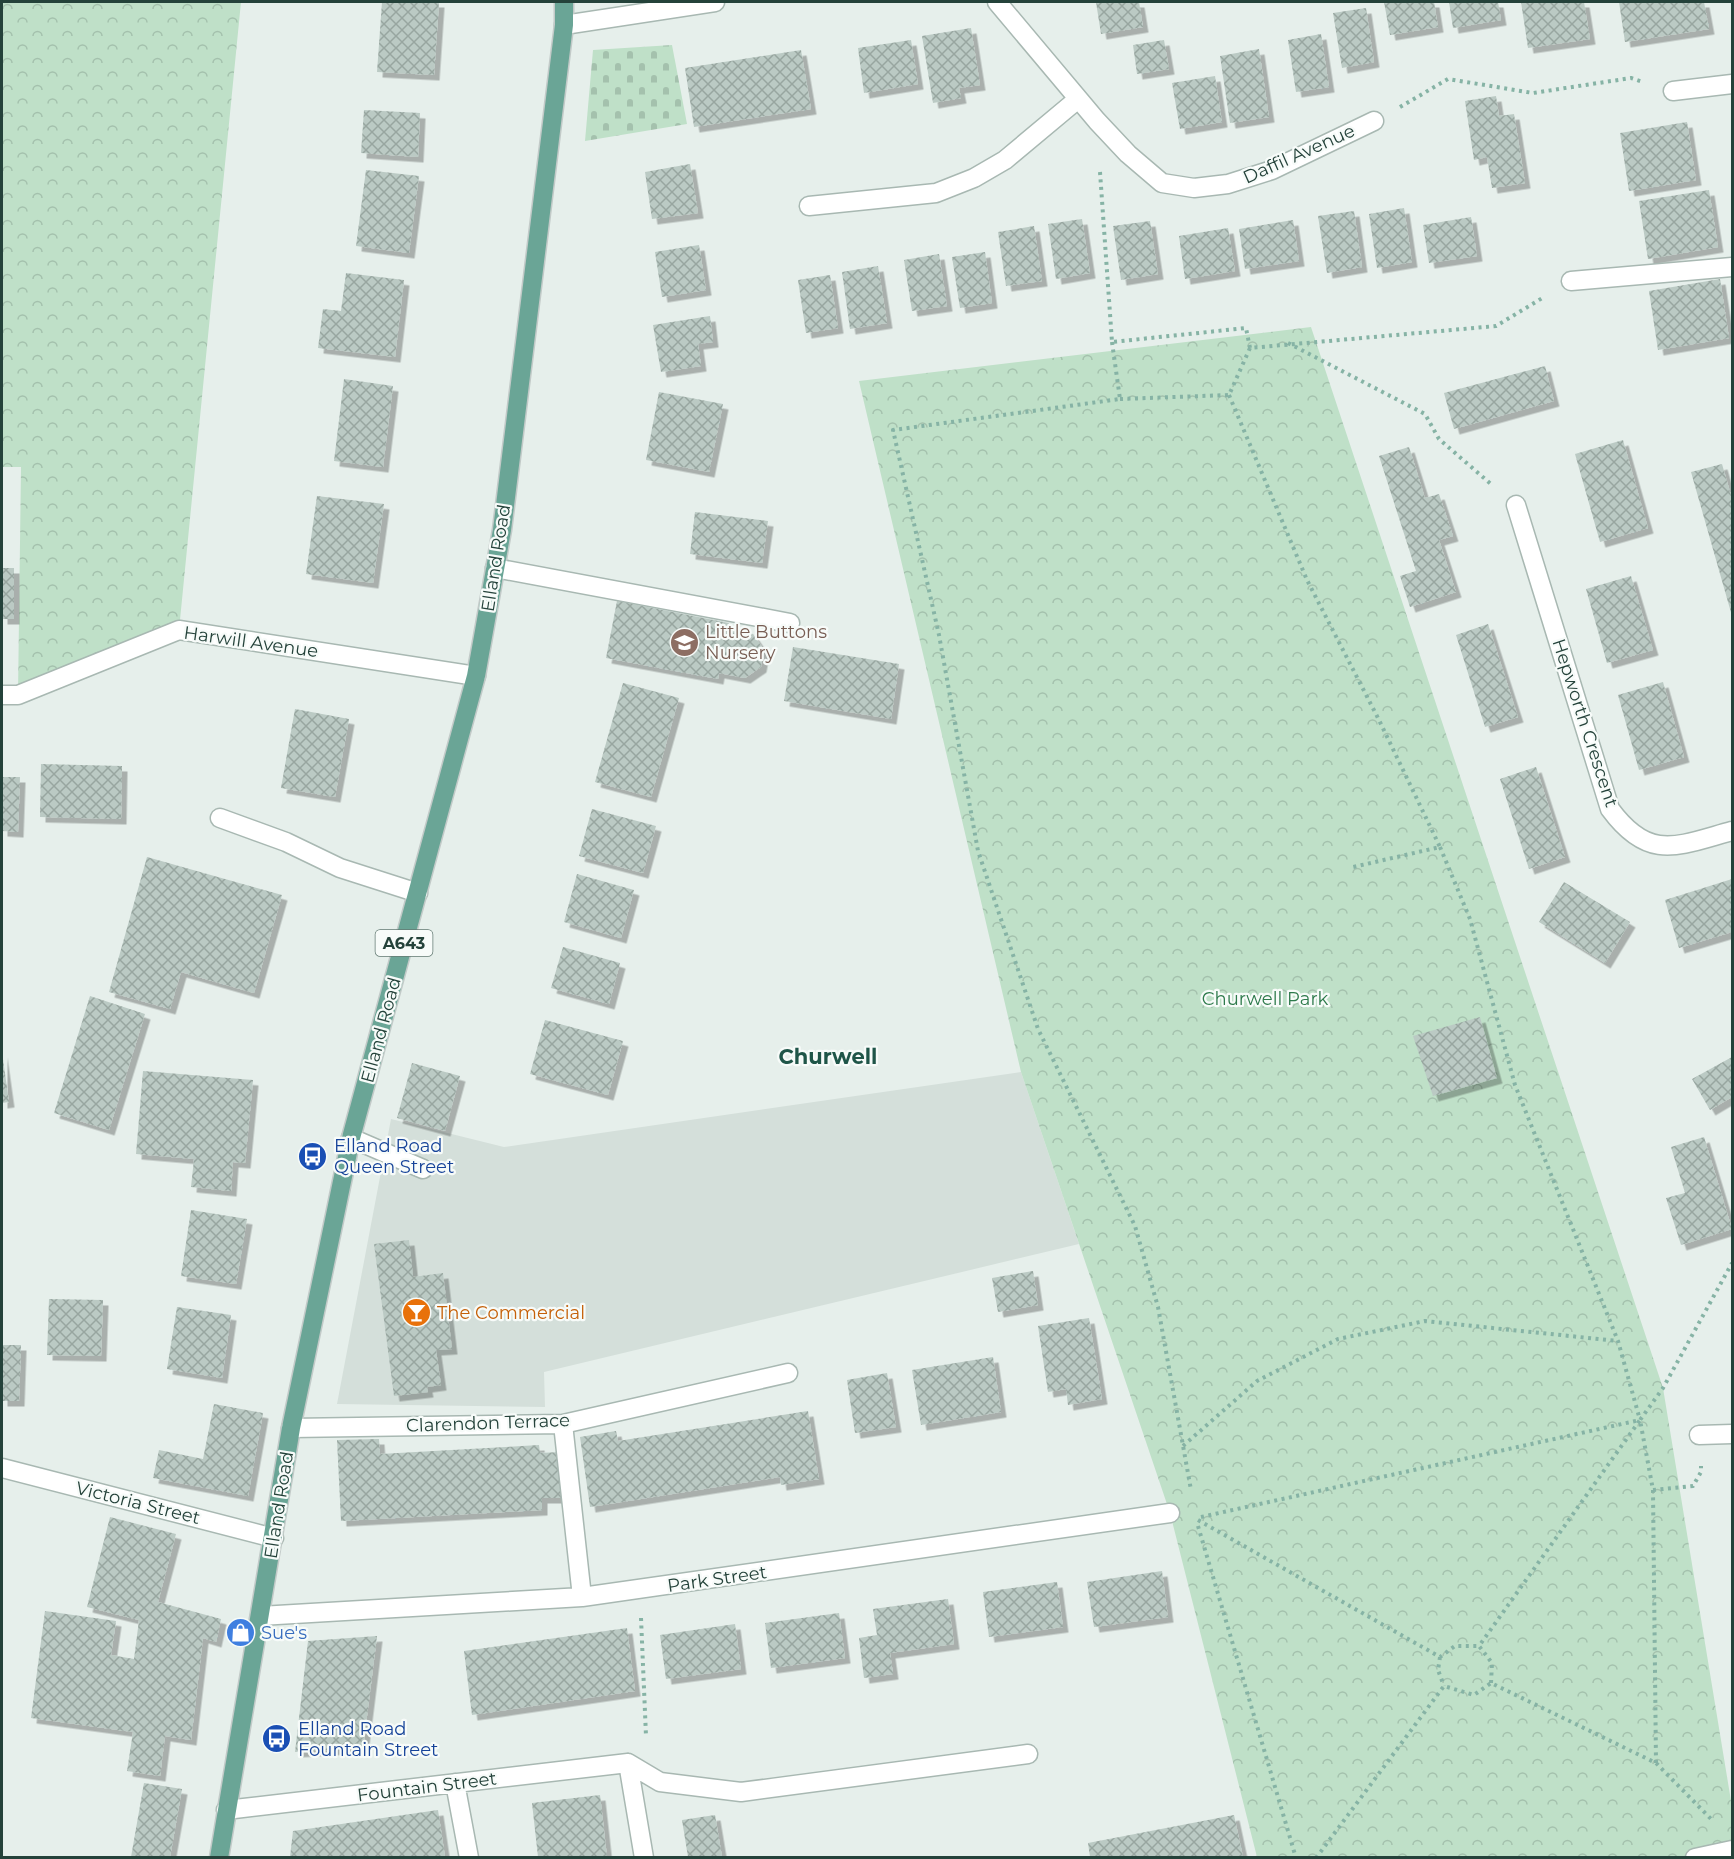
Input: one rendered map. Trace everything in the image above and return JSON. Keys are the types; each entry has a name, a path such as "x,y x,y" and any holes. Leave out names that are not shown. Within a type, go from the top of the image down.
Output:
{"main road":[{"name":"A643","path":"564,2 564,25"},
{"name":"Elland Road","path":"219,1857 291,1428 351,1138 476,676 495,568 525,358 564,25"}],"street":[{"path":"564,25 716,2"},
{"name":"Daffil Avenue","path":"997,2 1097,121 1128,154 1162,183 1194,188 1228,184 1272,170 1374,121"},
{"path":"1673,91 1732,84"},
{"path":"809,206 936,193 974,178 1005,160 1078,99"},
{"path":"1571,281 1732,267"},
{"name":"Hepworth Crescent","path":"1515,505 1610,809 1626,830 1646,843 1677,846 1732,831"},
{"path":"495,568 790,623"},
{"name":"Harwill Avenue","path":"2,695 18,695 179,630 476,676"},
{"path":"220,818 286,842 340,868 418,893"},
{"path":"351,1138 423,1169"},
{"name":"Clarendon Terrace","path":"291,1428 562,1424 788,1372"},
{"path":"562,1424 582,1597"},
{"path":"1699,1435 1732,1434"},
{"name":"Victoria Street","path":"2,1468 274,1538"},
{"name":"Park Street","path":"260,1617 582,1597 1170,1514"},
{"path":"628,1763 660,1782 741,1792 1028,1754"},
{"path":"628,1763 644,1857"},
{"name":"Fountain Street","path":"226,1810 628,1763"},
{"path":"455,1783 469,1857"},
{"path":"1695,1857 1732,1850"}],"path":[{"path":"1374,121 1448,79 1533,93 1631,78 1673,91"},
{"path":"1097,121 1112,342 1119,399"},
{"path":"1250,348 1288,342 1496,326 1571,281"},
{"path":"1112,342 1246,328 1250,348 1229,394 1306,580 1379,720 1440,847 1470,919 1515,1085 1618,1341 1640,1420 1653,1490 1656,1763"},
{"path":"1288,342 1425,414 1439,439 1515,505"},
{"path":"1192,1498 1158,1307 1135,1226 1038,1029 978,851 939,635 893,430 1119,399 1229,394"},
{"path":"1349,868 1440,847"},
{"path":"1479,1646 1663,1388 1732,1263"},
{"path":"1183,1446 1257,1381 1338,1339 1425,1322 1618,1341"},
{"path":"1196,1518 1640,1420"},
{"path":"1653,1490 1693,1486 1701,1472 1699,1435"},
{"path":"1196,1518 1440,1657"},
{"path":"1196,1518 1296,1857"},
{"path":"628,1763 646,1743 640,1590"},
{"path":"1444,1686 1438,1670 1440,1657 1455,1646 1479,1646"},
{"path":"1479,1646 1492,1663 1491,1683"},
{"path":"1491,1683 1656,1763 1717,1826"},
{"path":"1444,1686 1474,1695 1491,1683"},
{"path":"1316,1857 1444,1686"}],"shaded area":[{"path":"1021,1072 1079,1244 544,1372 545,1407 337,1404 391,1119 504,1147"}],"green space":[{"path":"2,2 241,2 179,630 18,695 21,467 2,467"},
{"path":"672,45 687,124 585,141 593,50"},
{"name":"Churwell Park","path":"1311,327 1663,1388 1732,1807 1732,1850 1695,1858 1257,1857 1170,1513 1021,1072 859,381"}],"building":[{"path":"382,2 439,2 434,75 377,72"},
{"path":"1096,2 1139,2 1143,27 1101,34"},
{"path":"1384,2 1434,2 1438,27 1390,35"},
{"path":"1449,2 1498,2 1501,20 1453,28"},
{"path":"1521,2 1584,2 1590,39 1528,48"},
{"path":"1619,2 1704,2 1709,29 1625,42"},
{"path":"1366,8 1374,62 1342,68 1333,13"},
{"path":"971,28 980,85 959,88 961,98 933,103 922,36"},
{"path":"1321,34 1329,87 1296,92 1288,40"},
{"path":"911,40 918,84 864,93 858,48"},
{"path":"1164,40 1169,69 1137,74 1133,45"},
{"path":"1259,49 1269,117 1230,123 1220,56"},
{"path":"801,50 811,109 694,127 685,68"},
{"path":"1215,76 1222,122 1180,129 1172,83"},
{"path":"1496,96 1499,116 1514,114 1525,183 1492,188 1487,157 1474,160 1465,101"},
{"path":"364,110 420,113 418,157 361,153"},
{"path":"1687,122 1696,180 1629,191 1620,133"},
{"path":"690,164 698,213 652,219 645,172"},
{"path":"366,170 419,176 409,253 356,246"},
{"path":"1709,190 1718,247 1648,259 1639,201"},
{"path":"1404,208 1412,262 1377,268 1369,214"},
{"path":"1354,211 1362,267 1327,273 1318,216"},
{"path":"1471,217 1477,256 1429,263 1423,225"},
{"path":"1082,219 1090,273 1056,279 1048,224"},
{"path":"1293,220 1299,261 1245,269 1239,229"},
{"path":"1150,221 1158,274 1121,280 1113,226"},
{"path":"1034,226 1042,281 1006,286 998,232"},
{"path":"1228,228 1235,271 1185,279 1179,236"},
{"path":"699,245 706,290 662,297 655,252"},
{"path":"985,252 992,303 960,308 952,257"},
{"path":"939,254 947,306 912,311 904,260"},
{"path":"878,266 887,323 850,329 842,272"},
{"path":"346,273 404,280 395,357 318,348 323,309 341,311"},
{"path":"830,275 838,328 806,333 798,280"},
{"path":"1720,279 1729,338 1658,350 1649,291"},
{"path":"710,316 713,342 698,344 701,366 661,372 653,325"},
{"path":"1545,366 1554,401 1454,429 1444,393"},
{"path":"344,379 393,386 383,467 334,461"},
{"path":"659,392 723,404 709,472 646,460"},
{"path":"1623,440 1648,528 1600,542 1575,454"},
{"path":"1409,447 1425,498 1439,494 1453,536 1439,540 1456,592 1410,607 1400,576 1416,571 1379,456"},
{"path":"1722,464 1732,499 1732,616 1691,472"},
{"path":"317,496 384,504 373,583 306,574"},
{"path":"695,512 768,521 762,563 690,554"},
{"path":"2,568 14,568 14,619 2,619"},
{"path":"1631,576 1653,650 1607,663 1586,589"},
{"name":"Little Buttons Nursery","path":"617,601 729,623 727,629 753,634 764,650 761,667 745,678 719,673 718,679 606,658"},
{"path":"1488,624 1518,717 1485,727 1456,635"},
{"path":"793,647 899,664 891,719 784,701"},
{"path":"1663,682 1684,757 1639,770 1618,695"},
{"path":"623,683 679,698 651,797 595,782"},
{"path":"295,709 349,719 335,797 281,788"},
{"path":"41,764 122,766 121,819 40,817"},
{"path":"1536,767 1565,857 1529,869 1500,779"},
{"path":"2,777 20,777 18,832 2,831"},
{"path":"592,809 656,826 643,873 579,856"},
{"path":"147,857 282,895 254,993 181,972 170,1009 109,992"},
{"path":"577,874 634,890 621,938 564,922"},
{"path":"1732,879 1732,932 1679,948 1665,900"},
{"path":"1564,882 1630,922 1605,963 1539,922"},
{"path":"563,947 620,963 609,1004 551,988"},
{"path":"90,996 145,1014 109,1130 54,1113"},
{"path":"1480,1017 1497,1078 1433,1096 1413,1036"},
{"path":"545,1020 623,1041 608,1095 530,1074"},
{"path":"2,1052 9,1102 2,1103"},
{"path":"1732,1057 1732,1097 1710,1110 1692,1079"},
{"path":"412,1063 460,1076 445,1131 397,1118"},
{"path":"143,1071 253,1080 245,1163 233,1162 231,1191 191,1187 194,1159 136,1154"},
{"path":"1704,1137 1732,1229 1681,1245 1666,1198 1685,1193 1671,1147"},
{"path":"191,1210 247,1219 236,1284 181,1276"},
{"name":"The Commercial","path":"409,1240 413,1277 443,1273 452,1349 436,1350 441,1385 427,1387 428,1392 394,1396 374,1244"},
{"path":"1033,1271 1038,1305 998,1312 992,1278"},
{"path":"49,1299 103,1300 101,1356 47,1355"},
{"path":"177,1307 231,1315 222,1378 167,1369"},
{"path":"1089,1318 1102,1399 1068,1405 1066,1389 1048,1392 1038,1326"},
{"path":"2,1345 21,1345 19,1401 2,1401"},
{"path":"993,1357 1001,1412 921,1425 912,1370"},
{"path":"887,1373 896,1427 855,1433 847,1380"},
{"path":"214,1404 263,1413 248,1496 153,1478 159,1450 203,1459"},
{"path":"808,1411 819,1479 781,1485 780,1477 590,1507 580,1437 616,1431 618,1441"},
{"path":"379,1439 380,1454 539,1445 540,1453 560,1452 562,1498 542,1498 542,1510 341,1521 337,1440"},
{"path":"110,1517 176,1534 158,1602 221,1619 216,1642 203,1638 191,1740 165,1736 160,1776 127,1771 133,1732 31,1718 45,1611 116,1621 111,1655 134,1659 139,1620 87,1607"},
{"path":"1162,1571 1168,1617 1094,1627 1087,1582"},
{"path":"1057,1582 1063,1627 989,1637 983,1592"},
{"path":"948,1599 954,1644 890,1653 893,1674 864,1678 859,1638 877,1635 873,1609"},
{"path":"839,1613 845,1658 771,1668 765,1623"},
{"path":"735,1624 741,1669 666,1679 660,1635"},
{"path":"627,1628 635,1691 472,1715 464,1651"},
{"path":"377,1636 363,1748 295,1752 308,1641"},
{"path":"144,1783 182,1789 170,1857 131,1857"},
{"path":"600,1795 607,1857 538,1857 532,1803"},
{"path":"438,1810 445,1857 290,1857 293,1831"},
{"path":"715,1815 722,1857 688,1857 682,1820"},
{"path":"1234,1815 1243,1857 1090,1857 1088,1843"}],"place":[{"name":"Little Buttons Nursery","path":"684,642"},
{"name":"Elland Road Queen Street","path":"313,1156"},
{"name":"The Commercial","path":"416,1313"},
{"name":"Sue's","path":"240,1633"},
{"name":"Elland Road Fountain Street","path":"277,1739"}],"district":[{"name":"Churwell","path":"828,1057"}]}
